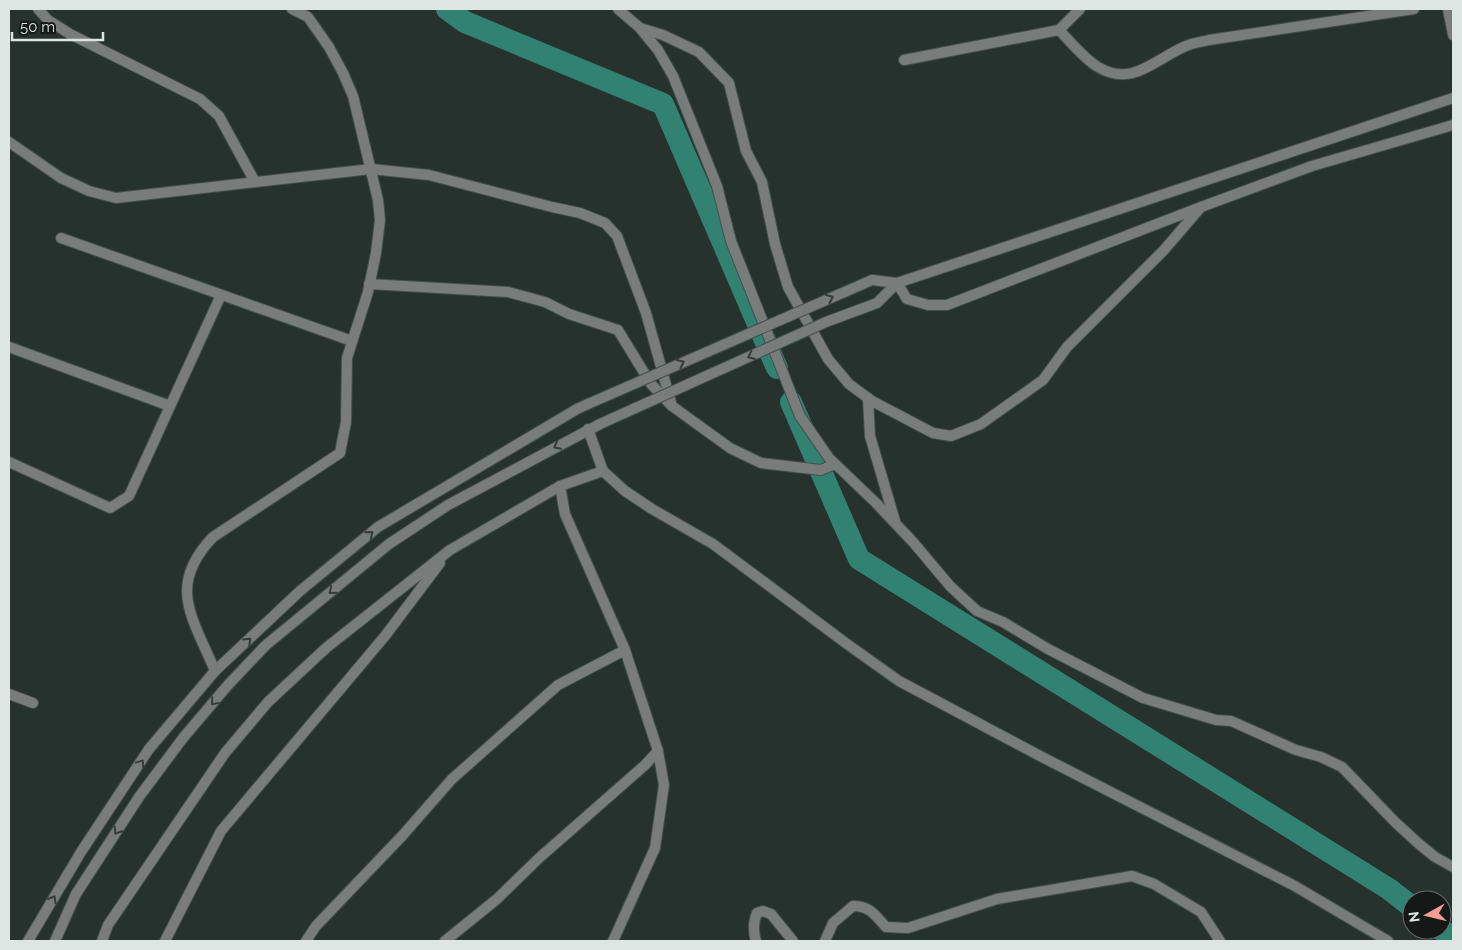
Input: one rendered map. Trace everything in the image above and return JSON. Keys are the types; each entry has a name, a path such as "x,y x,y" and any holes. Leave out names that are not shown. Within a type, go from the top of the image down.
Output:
{"street":[{"path":"38,9 48,20 70,34 200,99 219,116 255,182"},
{"path":"215,672 187,604 187,579 193,565 213,537 340,453 346,422 347,358 369,284 376,253 380,220 378,200 353,96 329,48 308,17 292,9"},
{"path":"618,9 640,28 658,50 673,76 717,186 731,241 800,416 829,458 896,524 950,586 977,611 1003,622 1048,649 1143,698 1216,720 1231,722 1296,750 1321,757 1342,767 1419,844 1453,868"},
{"path":"904,60 1059,30 1080,9"},
{"path":"1059,30 1096,66 1119,74 1134,73 1145,69 1186,46 1209,40 1414,9"},
{"path":"1448,9 1453,35"},
{"path":"640,28 663,35 699,52 729,83 746,151 762,182 775,244 788,287 828,359 849,384 868,398 933,433 950,436 980,424 1043,380 1067,347 1164,250 1201,207"},
{"path":"28,941 81,852 149,749 215,672 300,591 378,527 577,409 872,280 897,283 1453,98"},
{"path":"897,283 907,299 928,305 947,305 1312,166 1453,125"},
{"path":"9,142 61,178 89,191 116,198 371,169 429,176 580,213 605,224 617,236 640,296 672,406"},
{"path":"61,238 352,341"},
{"path":"55,941 76,894 139,798 183,738 266,645 389,544 448,505 588,429 826,322 877,303 897,283"},
{"path":"369,284 508,292 545,302 569,314 618,330 651,384 672,406 730,448 761,463 821,470 835,464"},
{"path":"9,462 110,508 129,496 221,295"},
{"path":"9,347 170,406"},
{"path":"868,398 870,436 896,524"},
{"path":"588,429 603,471 625,491 713,544 899,681 1042,757 1293,885 1388,941"},
{"path":"102,941 108,925 225,753 268,702 326,648 450,550 560,486 603,471"},
{"path":"560,486 565,514 626,650 658,751 664,785 655,848 613,941"},
{"path":"166,941 221,831 385,636 450,550"},
{"path":"306,941 316,926 402,836 452,778 558,685 626,650"},
{"path":"9,694 33,703"},
{"path":"445,941 497,899 538,859 645,765 658,751"},
{"path":"825,941 833,923 853,906 863,906 874,914 886,927 908,928 998,899 1132,876 1154,884 1201,912 1220,941"},
{"path":"756,941 753,927 755,917 762,911 771,914 793,941"}],"waterway":[{"path":"447,9 465,22 663,104 777,368"},
{"path":"791,402 859,559 1389,889 1402,899"}]}
